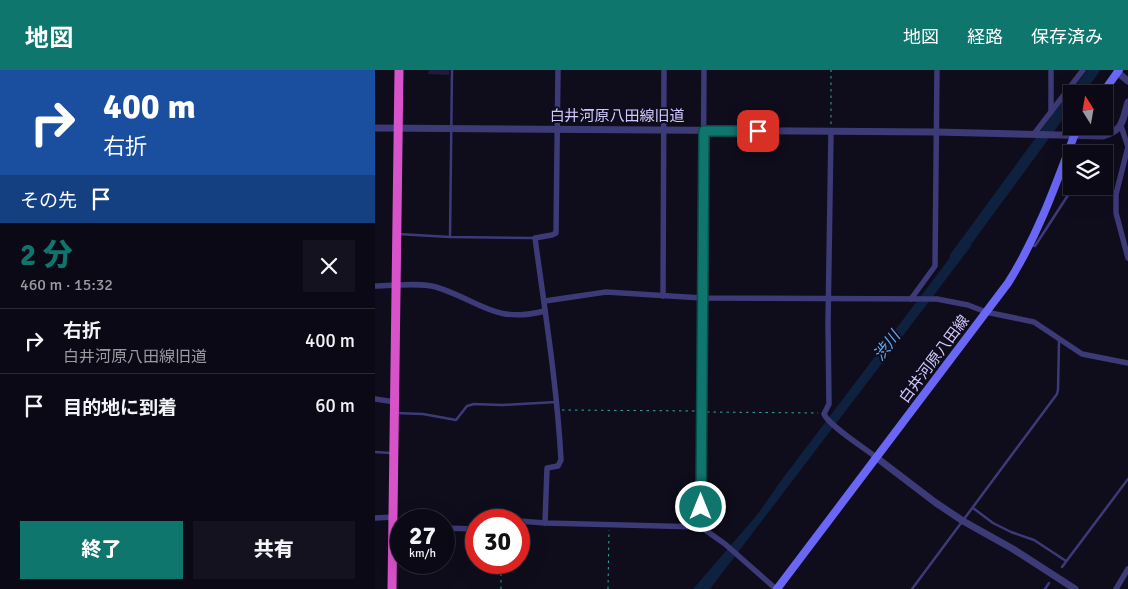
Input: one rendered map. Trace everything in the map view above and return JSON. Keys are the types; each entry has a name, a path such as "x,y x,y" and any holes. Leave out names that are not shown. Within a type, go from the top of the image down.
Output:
{"highway":[{"path":"396,509 394,454 399,70"},
{"path":"393,589 394,574"}],"main road":[{"path":"1108,85 1118,71"},
{"name":"白井河原八田線","path":"777,589 1008,283 1031,244 1045,214 1074,136"}],"street":[{"path":"545,523 547,468 558,466 561,460 558,410 545,301 535,238 556,233 558,70"},
{"path":"663,296 664,70"},
{"path":"701,526 704,70"},
{"path":"913,299 935,266 937,70"},
{"path":"1051,70 1051,112"},
{"path":"1036,134 1083,70"},
{"path":"1118,71 1128,81"},
{"path":"1128,103 1121,126 1128,147 1116,194 1116,213 1128,258"},
{"name":"白井河原八田線旧道","path":"375,128 936,132 1103,136 1115,132 1121,126"},
{"path":"831,132 829,404 824,415 840,430 937,503 963,521 1013,549 1075,589"},
{"path":"375,286 437,287 481,308 508,315 515,316 545,311"},
{"path":"545,301 605,292 702,298 937,299 969,305 986,312 1034,322 1082,354 1128,363"},
{"path":"375,399 395,402"},
{"path":"375,518 390,520"},
{"path":"530,522 701,526 777,589"},
{"path":"1116,589 1128,569"}],"lane":[{"path":"450,237 452,70"},
{"path":"1031,244 1035,246 1072,189 1108,191 1116,194"},
{"path":"397,234 535,238"},
{"path":"912,589 1057,394 1059,339"},
{"path":"395,412 423,414 456,420 467,406 474,404 502,405 557,402"},
{"path":"375,452 394,454"},
{"path":"1061,567 1128,479"},
{"path":"973,508 993,523 1034,540 1066,560"},
{"path":"1045,589 1049,583"}],"path":[{"path":"831,70 831,132"},
{"path":"558,410 824,415"},
{"path":"608,589 609,525"},
{"path":"501,574 501,589"}],"water":[{"path":"972,245 710,589 693,589 757,515 958,247"}],"building":[{"path":"429,70 449,70 449,75 428,74"}],"waterway":[{"name":"渋川","path":"1083,85 1094,70"},
{"name":"渋川","path":"955,257 1063,110"}],"route":[{"path":"701,507 704,131 758,131"}]}
